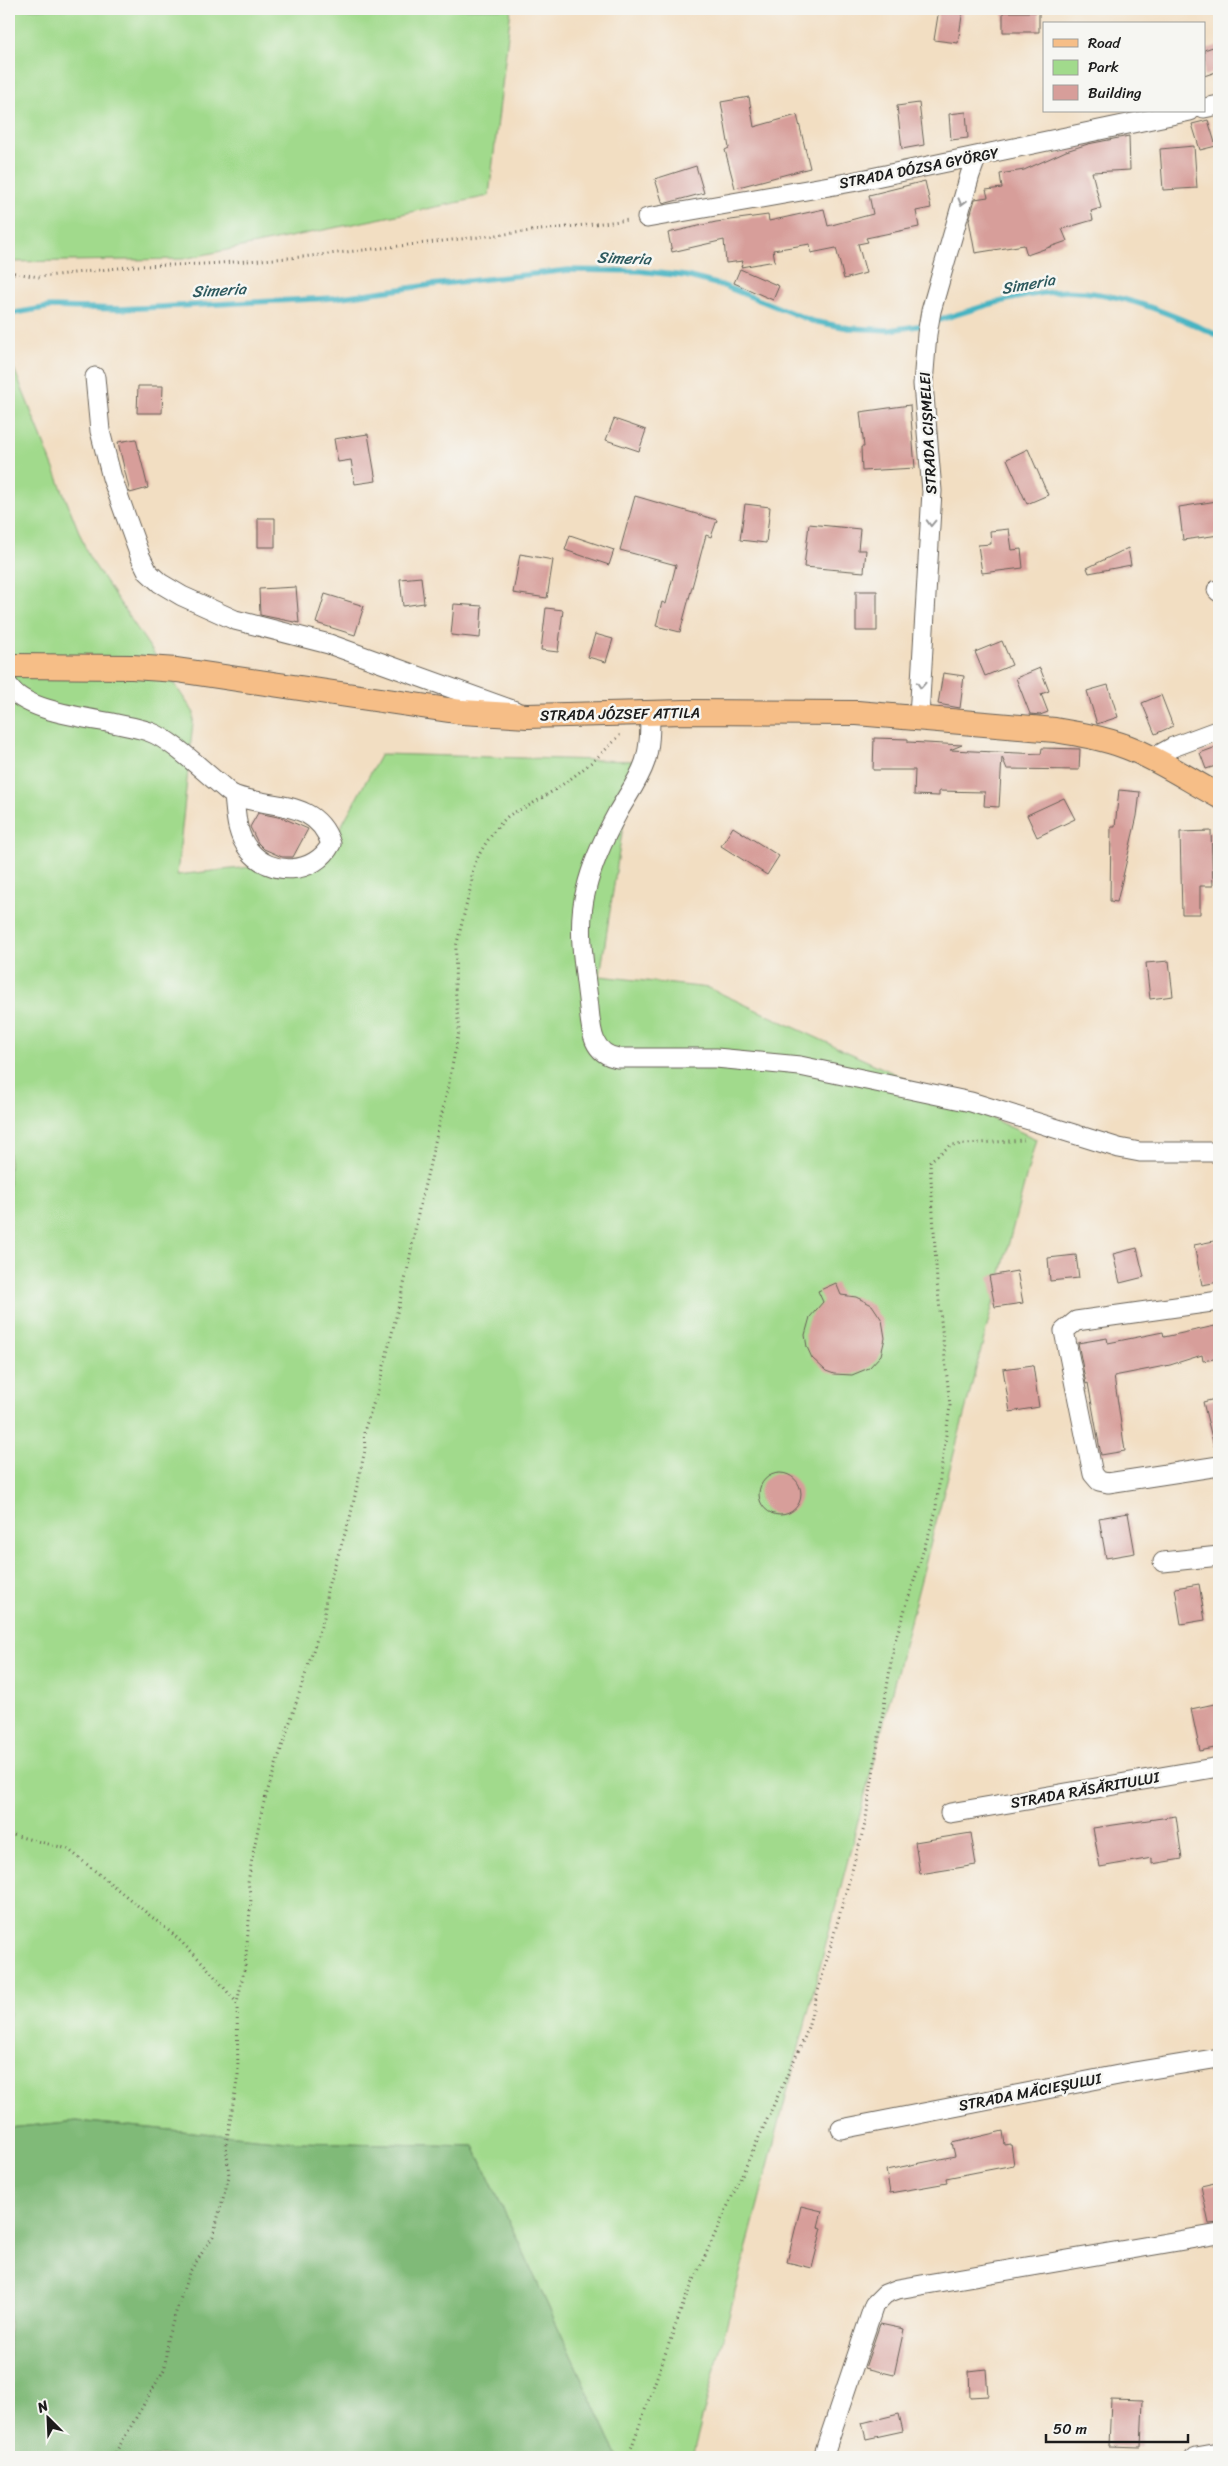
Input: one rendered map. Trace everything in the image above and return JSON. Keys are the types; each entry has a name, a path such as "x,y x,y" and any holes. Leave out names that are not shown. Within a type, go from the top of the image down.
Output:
{"main road":[{"path":"9,666 132,667 177,670 426,708 527,716"},
{"name":"STRADA JÓZSEF ATTILA","path":"527,716 804,712 920,717 1085,734 1126,746 1153,758 1219,796"}],"street":[{"path":"1206,108 1219,105"},
{"name":"STRADA DÓZSA GYÖRGY","path":"647,218 852,182 1185,112"},
{"name":"STRADA CIȘMELEI","path":"920,717 932,491 923,384 927,334 931,311 977,156"},
{"name":"STRADA JÓZSEF ATTILA","path":"95,377 100,431 112,478 140,556 148,572 160,583 182,596 236,620 328,644 527,716"},
{"path":"9,686 19,698 37,707 74,716 114,722 152,733 234,795 301,810 316,818 326,832 330,844 325,854 310,864 291,870 267,865 249,850 236,826 234,795"},
{"path":"650,713 649,741 645,761 617,814 594,865 582,909 581,938 591,1026 598,1048 606,1056 618,1058 716,1058 800,1066 971,1102 1119,1148 1140,1152 1219,1152"},
{"path":"1153,758 1173,747 1219,730"},
{"path":"1219,1301 1076,1321 1064,1331 1093,1474 1099,1481 1108,1483 1219,1466"},
{"path":"1163,1562 1219,1556"},
{"name":"STRADA RĂSĂRITULUI","path":"950,1813 1219,1767"},
{"name":"STRADA MĂCIEȘULUI","path":"841,2129 1134,2072 1219,2058"},
{"path":"823,2457 874,2305 885,2294 898,2289 1219,2234"},
{"path":"1196,2457 1219,2453"}],"path":[{"path":"9,272 39,277 136,266 206,264 302,257 647,218"},
{"path":"113,2457 164,2368 168,2340 189,2273 213,2236 229,2176 226,2144 238,2075 237,2003 245,1966 250,1899 248,1882 263,1805 324,1617 327,1589 350,1518 365,1450 364,1431 378,1390 403,1289 419,1209 447,1092 459,1031 455,986 456,947 472,882 470,874 485,844 505,819 514,811 533,804 573,776 609,747 624,730"},
{"path":"628,2457 684,2302 806,2034 865,1824 894,1644 935,1514 950,1406 937,1282 930,1161 950,1145 1026,1139"},
{"path":"9,1834 68,1848 174,1935 204,1964 237,2003"}],"green space":[{"path":"9,9 511,9 489,196 183,259 9,262"},
{"path":"9,282 13,366 89,557 194,713 177,875 323,859 381,754 633,761 600,976 709,988 1036,1139 692,2457 618,2457 474,2146 297,2142 76,2121 9,2128"},
{"path":"76,2121 297,2142 474,2146 618,2457 9,2457 9,2128"}],"building":[{"path":"939,9 963,9 958,43 934,40"},
{"path":"1003,12 1039,12 1039,32 1003,32"},
{"path":"1219,45 1219,71 1206,75 1206,49"},
{"path":"749,97 754,127 797,115 810,168 735,188 725,150 729,148 721,102"},
{"path":"919,103 924,145 902,149 897,106"},
{"path":"966,112 968,138 951,140 949,114"},
{"path":"1208,120 1216,146 1200,150 1192,124"},
{"path":"1129,136 1130,170 1092,172 1101,208 1091,211 1093,220 1062,229 1067,241 1027,255 1024,245 975,253 969,220 975,199 988,197 986,190 1002,188 1000,174 1024,170 1066,151 1088,144"},
{"path":"1194,146 1197,188 1163,190 1160,149"},
{"path":"696,166 704,193 663,204 655,179"},
{"path":"925,181 931,208 916,211 919,227 866,238 868,242 858,244 866,273 844,279 836,248 811,253 810,244 773,250 775,261 741,267 743,261 726,263 724,240 672,252 668,233 716,222 768,215 769,221 824,209 828,226 873,214 869,195"},
{"path":"740,269 779,286 773,300 734,283"},
{"path":"138,386 163,386 162,413 137,413"},
{"path":"910,405 915,468 862,471 861,447 864,447 860,412"},
{"path":"614,419 646,430 639,451 606,440"},
{"path":"368,434 376,481 355,484 351,460 338,462 334,439"},
{"path":"136,439 148,488 130,493 118,442"},
{"path":"1028,449 1048,495 1027,504 1007,459"},
{"path":"635,496 717,520 711,537 706,535 680,632 656,626 662,602 666,604 676,565 620,550"},
{"path":"1217,501 1219,535 1183,540 1179,507"},
{"path":"745,504 770,507 766,543 740,540"},
{"path":"258,518 275,518 275,547 258,547"},
{"path":"809,524 860,529 858,550 866,550 864,572 804,567"},
{"path":"1009,529 1012,550 1021,549 1023,568 982,573 978,545 991,544 990,531"},
{"path":"570,535 614,550 609,565 565,550"},
{"path":"1128,548 1131,565 1089,573 1087,568"},
{"path":"520,554 553,560 547,598 513,593"},
{"path":"421,577 424,603 403,606 400,579"},
{"path":"296,587 299,623 260,615 259,589"},
{"path":"856,591 877,591 877,631 856,631"},
{"path":"325,594 364,606 355,635 316,623"},
{"path":"454,604 482,606 480,638 451,635"},
{"path":"546,608 563,610 558,652 541,650"},
{"path":"595,634 613,639 606,662 588,657"},
{"path":"1002,641 1012,665 985,676 975,652"},
{"path":"1040,668 1049,691 1041,694 1048,712 1040,715 1030,714 1016,678"},
{"path":"943,673 964,676 960,708 938,704"},
{"path":"1108,685 1118,717 1097,724 1087,691"},
{"path":"1161,695 1173,726 1155,734 1142,703"},
{"path":"874,738 908,739 908,742 962,745 950,750 1041,754 1042,748 1080,749 1079,770 1007,769 1002,757 999,807 984,806 985,792 939,791 939,796 914,795 915,770 873,770"},
{"path":"1219,746 1219,765 1206,769 1200,753"},
{"path":"1119,790 1140,792 1137,816 1117,902 1110,901 1111,827 1115,827"},
{"path":"1064,798 1075,819 1037,837 1027,815"},
{"path":"258,813 283,818 308,829 293,857 282,857 264,849 258,843 250,827"},
{"path":"733,827 779,856 767,875 721,846"},
{"path":"1211,831 1213,886 1200,886 1200,914 1182,914 1180,832"},
{"path":"1169,961 1173,996 1150,999 1146,963"},
{"path":"1219,1240 1219,1282 1202,1285 1194,1245"},
{"path":"1137,1248 1144,1277 1120,1283 1113,1254"},
{"path":"1076,1255 1079,1278 1050,1281 1048,1258"},
{"path":"1017,1271 1023,1303 995,1307 989,1276"},
{"path":"836,1283 841,1295 856,1297 872,1305 882,1320 885,1338 881,1355 869,1368 852,1375 834,1374 826,1371 812,1358 807,1347 805,1335 810,1317 823,1302 818,1291"},
{"path":"1215,1326 1219,1358 1203,1361 1202,1355 1170,1365 1114,1376 1125,1451 1101,1455 1088,1383 1086,1384 1078,1343 1107,1338 1108,1343 1163,1332 1164,1337"},
{"path":"1033,1365 1039,1407 1010,1412 1003,1369"},
{"path":"1219,1398 1219,1445 1214,1446 1203,1402"},
{"path":"784,1473 792,1476 798,1482 801,1494 798,1506 792,1512 776,1515 768,1512 762,1506 759,1490 762,1482 768,1476"},
{"path":"1128,1513 1135,1553 1106,1558 1099,1518"},
{"path":"1199,1584 1205,1620 1181,1624 1175,1588"},
{"path":"1219,1703 1219,1747 1200,1751 1191,1709"},
{"path":"1176,1816 1182,1859 1152,1864 1152,1858 1100,1867 1093,1828"},
{"path":"971,1833 976,1865 920,1874 915,1842"},
{"path":"1003,2131 1005,2145 1011,2144 1014,2165 946,2178 947,2183 890,2193 886,2170 955,2156 952,2143"},
{"path":"1219,2182 1219,2223 1209,2224 1201,2186"},
{"path":"801,2206 822,2211 818,2227 822,2228 812,2268 787,2262"},
{"path":"880,2324 904,2329 894,2375 865,2368"},
{"path":"986,2369 988,2396 970,2397 969,2371"},
{"path":"1111,2399 1143,2400 1141,2447 1109,2446"},
{"path":"899,2414 903,2431 866,2439 862,2423"}],"waterway":[{"name":"Simeria","path":"9,314 50,307 120,309 334,298 569,270 639,271 686,276 724,286 812,321 849,328 889,330 925,325"},
{"name":"Simeria","path":"933,322 1022,297 1073,291 1095,293 1138,303 1179,318 1219,336"}]}
